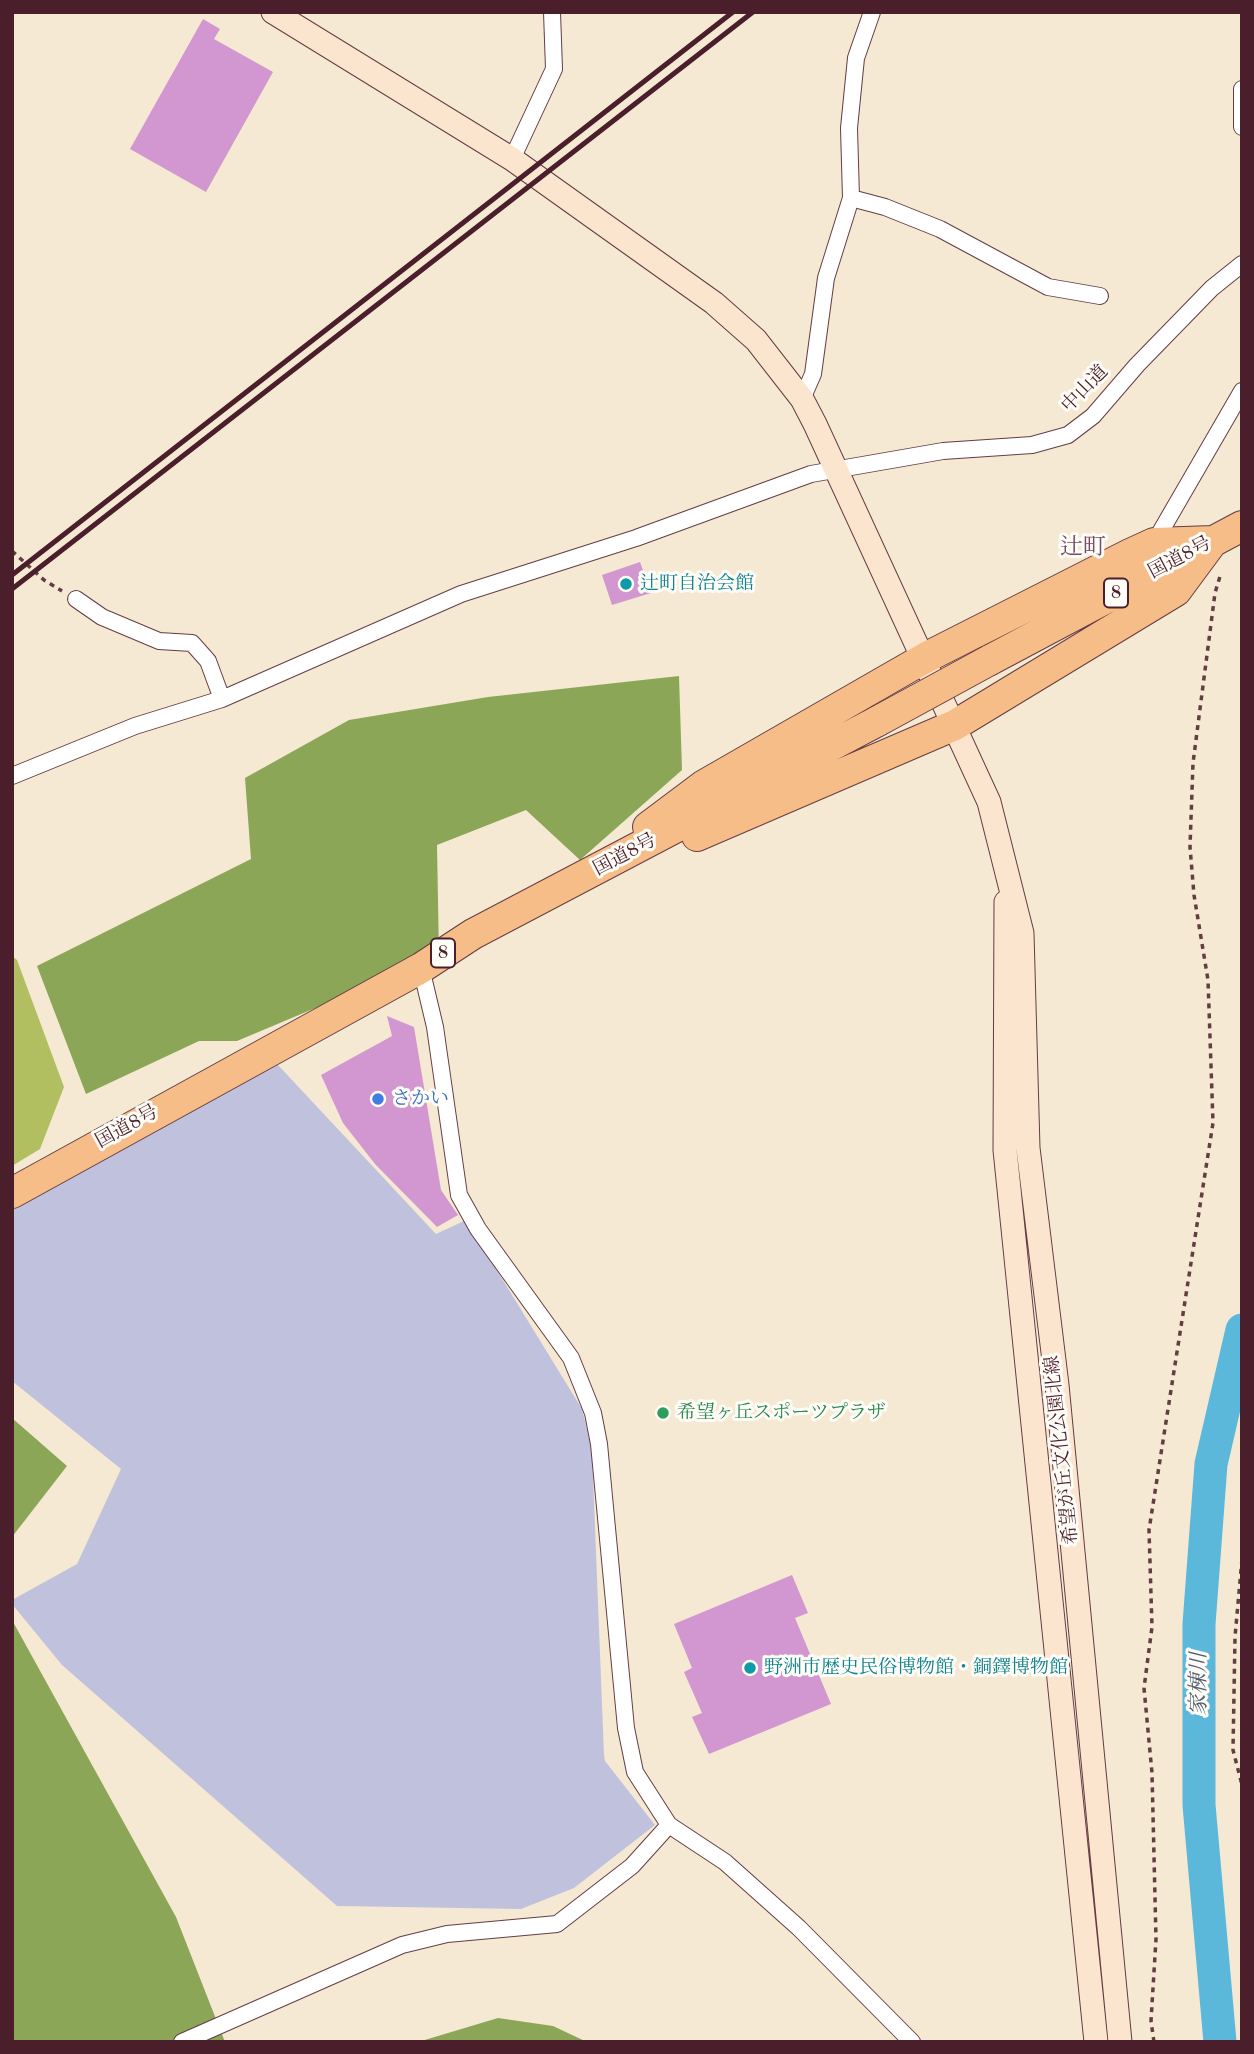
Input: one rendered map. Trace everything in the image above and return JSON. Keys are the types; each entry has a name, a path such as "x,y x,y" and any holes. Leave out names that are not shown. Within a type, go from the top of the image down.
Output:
{"highway":[{"name":"国道8号","path":"12,1193 421,968 473,934 878,722 990,660 1218,554 1242,526"},
{"path":"614,861 653,823 704,785 925,658 1154,543 1218,554"},
{"path":"614,861 707,833 954,725 1175,591 1218,554"}],"main road":[{"name":"希望が丘文化公園北線","path":"273,12 512,159 714,303 756,340 802,399 925,658 989,802 1006,859 1022,933 1028,1148 1057,1385 1120,2042"},
{"name":"希望が丘文化公園北線","path":"1006,859 1005,1150 1096,2042"}],"street":[{"path":"512,159 554,69 552,12"},
{"path":"802,399 813,374 826,278 851,198 849,128 856,58 872,12"},
{"path":"1242,89 1242,127"},
{"path":"851,198 884,207 940,229 1048,287 1100,296"},
{"name":"中山道","path":"12,776 135,726 222,698 461,594 636,538 747,495 811,474 943,451 1032,445 1068,435 1093,416 1136,365 1212,288 1242,264"},
{"path":"1154,543 1242,391"},
{"path":"76,599 102,617 159,641 192,643 208,661 222,698"},
{"path":"421,968 435,1027 459,1195 478,1230 571,1358 593,1413 599,1444 626,1728 635,1772 669,1825 725,1862 799,1928 912,2042"},
{"path":"182,2042 402,1945 447,1934 557,1924 632,1866 669,1825"}],"path":[{"path":"12,551 44,580 76,599"},
{"path":"1154,2042 1151,2021 1156,1939 1152,1773 1144,1688 1152,1627 1149,1531 1213,1123 1208,980 1194,895 1190,847 1193,763 1218,554"},
{"path":"1242,1559 1235,1637 1233,1750 1242,1785"}],"shaded area":[{"path":"278,1065 436,1234 466,1220 582,1409 592,1451 605,1761 655,1825 574,1888 521,1909 337,1906 62,1665 12,1604 12,1600 77,1564 121,1469 12,1381 12,1208 224,1091"}],"green space":[{"path":"679,676 682,770 580,860 526,810 437,845 439,956 237,1041 199,1041 86,1094 37,966 251,859 245,778 349,720 488,697"},
{"path":"12,956 17,960 64,1087 40,1149 12,1166"},
{"path":"12,1418 67,1466 12,1537"},
{"path":"12,1620 176,1917 225,2042 12,2042"},
{"path":"498,2018 553,2026 587,2042 418,2042"}],"building":[{"path":"203,19 220,29 214,39 273,72 206,192 130,149"},
{"name":"辻町自治会館","path":"640,562 651,593 612,605 602,575"},
{"name":"さかい","path":"387,1016 414,1027 441,1190 458,1215 437,1227 375,1164 343,1123 321,1075 392,1036"},
{"path":"792,1575 808,1613 795,1618 831,1704 709,1754 692,1717 702,1713 684,1672 692,1668 674,1624"}],"waterway":[{"name":"家棟川","path":"1220,2042 1199,1805 1199,1624 1211,1464 1242,1330"}],"railway":[{"path":"12,575 733,12"},
{"path":"12,589 753,12"}],"place":[{"name":"辻町自治会館","path":"626,584"},
{"name":"さかい","path":"378,1099"},
{"name":"希望ヶ丘スポーツプラザ","path":"663,1413"},
{"name":"野洲市歴史民俗博物館・銅鐸博物館","path":"750,1668"}],"district":[{"name":"辻町","path":"1083,548"}]}
